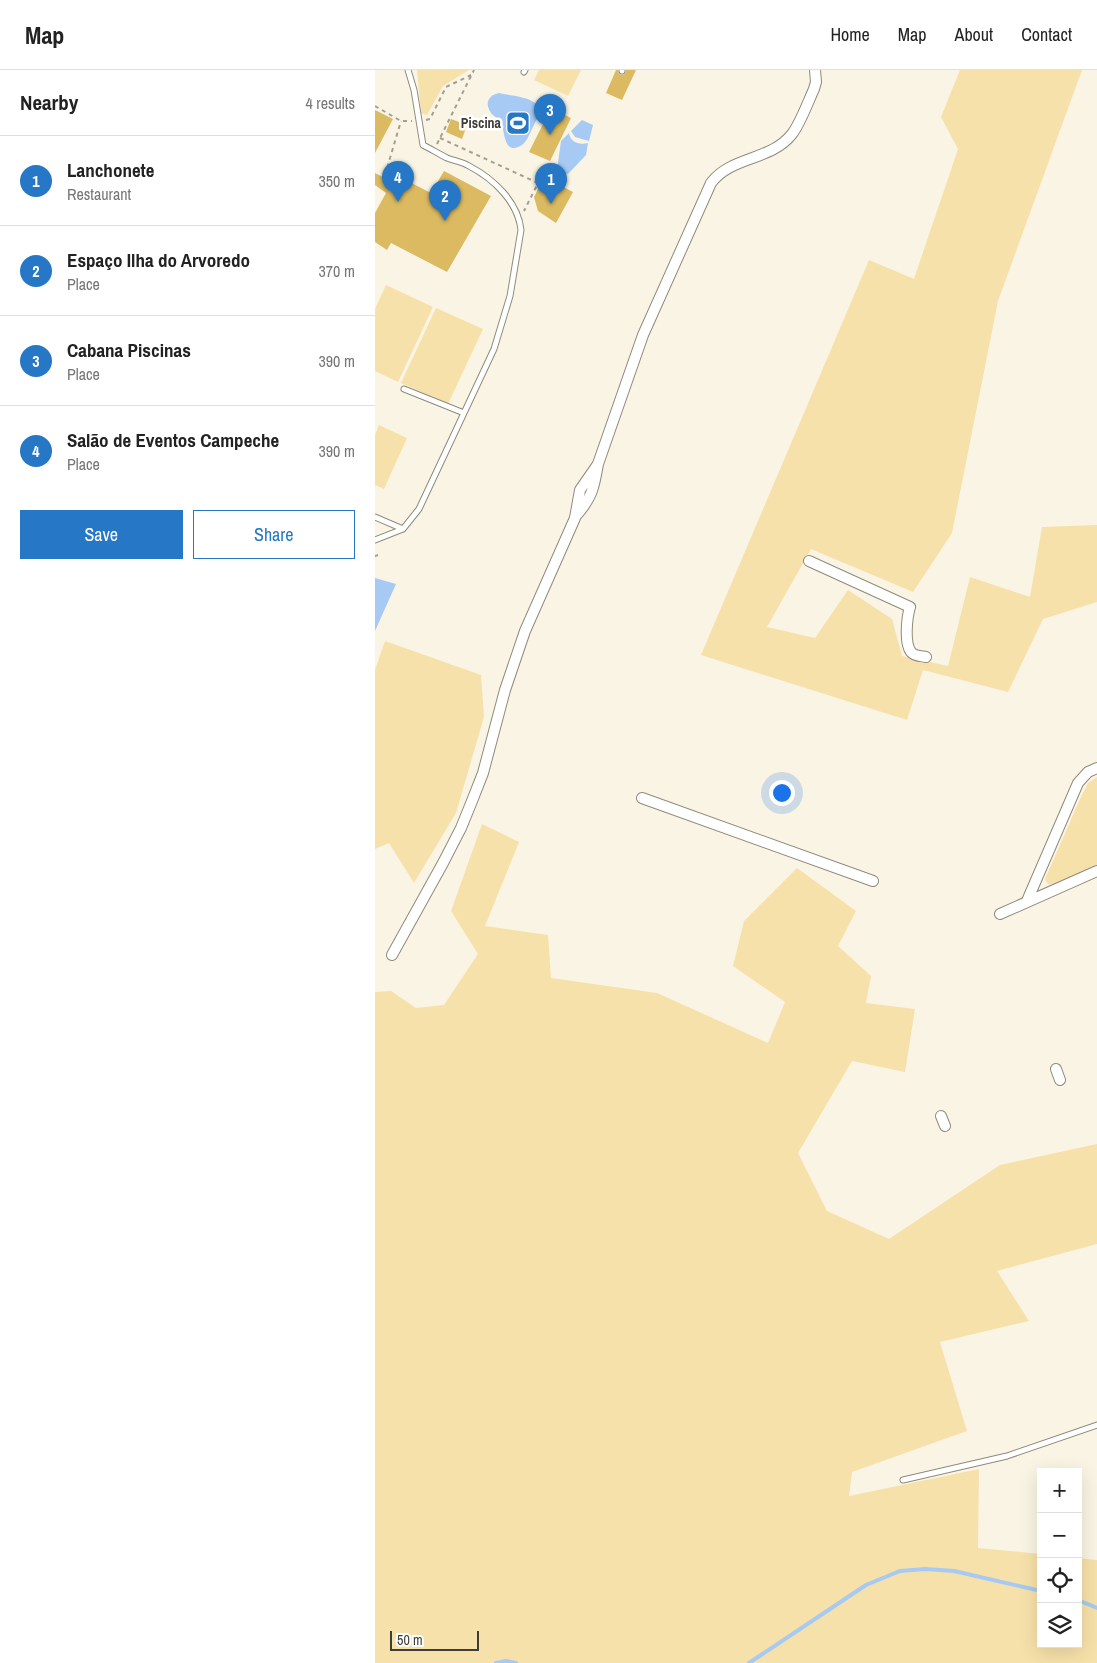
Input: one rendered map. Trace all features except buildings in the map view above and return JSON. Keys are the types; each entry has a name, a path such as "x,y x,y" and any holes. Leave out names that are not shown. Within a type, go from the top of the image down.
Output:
{"street":[{"path":"392,955 461,828 483,773 514,661 539,597 575,518 591,497 595,486 598,464 643,335 711,183 716,176 731,166 772,150 793,134 816,82 815,70"},
{"path":"809,561 910,607 906,624 908,647 915,655 926,657"},
{"path":"1027,902 1078,783 1088,772 1097,768"},
{"path":"642,798 873,881"},
{"path":"1000,914 1097,871"},
{"path":"1056,1069 1060,1080"}],"lane":[{"path":"375,540 403,529 419,509 494,349 510,296 521,230 520,220 508,198 483,175 468,165 434,151 423,144 408,70"},
{"path":"404,389 464,413"},
{"path":"375,517 403,529"},
{"path":"903,1480 1007,1456 1097,1425"}],"path":[{"path":"434,151 474,70"},
{"path":"375,106 401,121 430,119 446,87 471,75"},
{"path":"385,175 401,121"},
{"path":"440,138 539,183 520,220"}],"shaded area":[{"path":"417,70 469,70 443,86 427,115 421,113"},
{"path":"539,70 581,70 568,96 534,80"},
{"path":"960,70 1082,70 998,301 952,533 913,592 811,549 767,627 815,638 848,590 892,619 902,656 948,666 970,577 1030,597 1042,527 1097,525 1097,602 1043,619 1008,692 923,670 907,720 701,655 869,260 914,279 958,149 941,117"},
{"path":"386,285 433,307 398,382 375,371 375,309"},
{"path":"436,308 483,329 448,404 401,383"},
{"path":"379,425 407,438 384,489 375,485 375,435"},
{"path":"385,641 481,675 484,717 456,813 414,883 389,843 375,849 375,670"},
{"path":"1097,777 1097,867 1053,885 1048,884 1045,879 1080,799 1088,783"},
{"path":"482,824 519,842 485,926 548,935 551,978 657,993 768,1043 785,1002 733,966 744,921 797,868 856,911 838,946 871,976 866,1003 915,1009 905,1072 852,1061 798,1153 827,1211 889,1239 1000,1165 1097,1144 1097,1244 997,1271 1029,1321 940,1342 967,1431 852,1472 849,1496 979,1469 978,1548 1037,1554 1037,1648 1082,1648 1082,1558 1097,1560 1097,1663 375,1663 375,992 391,991 416,1008 444,1005 478,954 451,911"}],"water":[{"name":"Piscina","path":"499,93 525,98 537,104 539,108 539,115 528,138 516,148 508,146 500,121 492,114 488,106 490,98"},
{"path":"582,120 593,125 589,141 575,137 571,131"},
{"path":"569,133 576,142 588,143 586,155 568,174 557,170 561,141"},
{"path":"375,578 396,584 375,631"}],"waterway":[{"path":"749,1663 866,1585 900,1571 925,1569 954,1571 1037,1590"},
{"path":"1082,1602 1097,1608"},
{"path":"496,1663 506,1661 516,1663"}],"place":[{"name":"Piscina","path":"518,123"},
{"name":"Cabana Piscinas","path":"550,135"},
{"name":"Salão de Eventos Campeche","path":"398,202"},
{"name":"Lanchonete","path":"551,204"},
{"name":"Espaço Ilha do Arvoredo","path":"445,221"}]}
